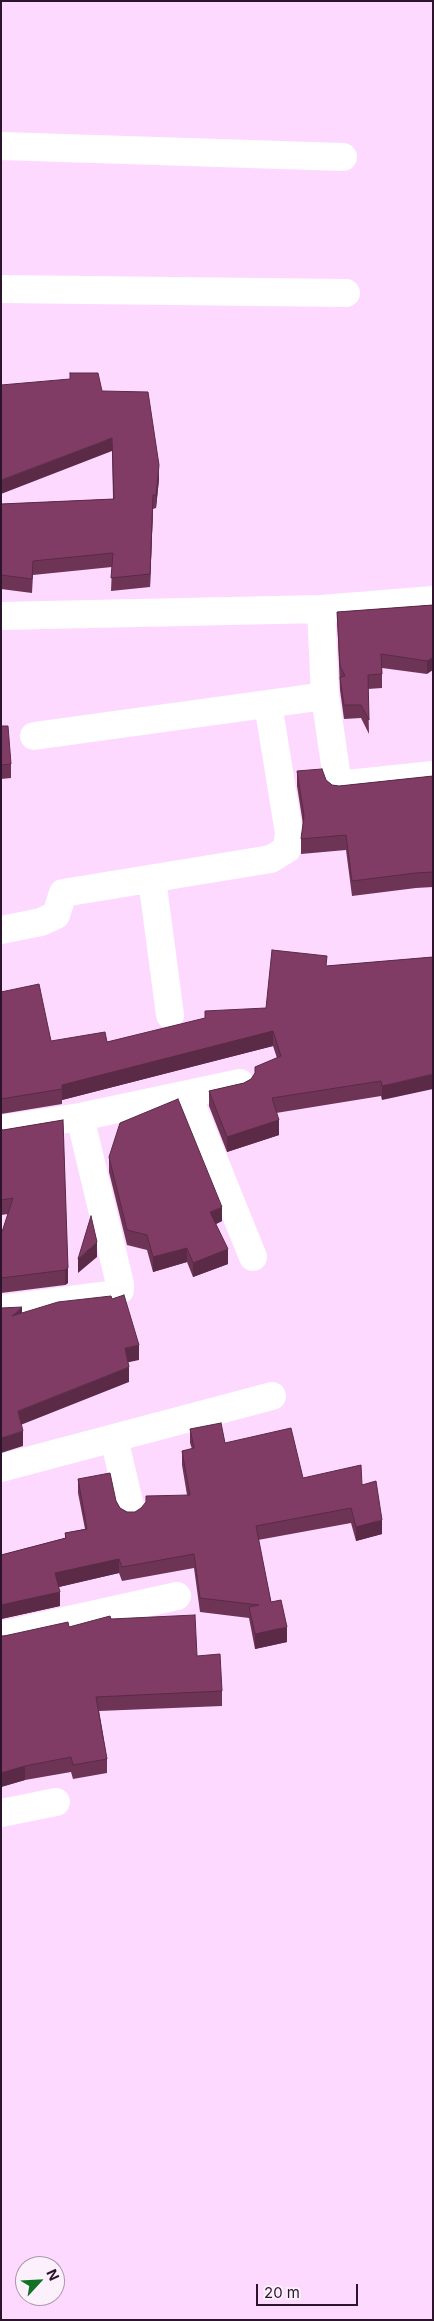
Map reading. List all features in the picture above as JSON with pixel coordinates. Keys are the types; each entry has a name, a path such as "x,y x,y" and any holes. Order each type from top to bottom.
{"street":[{"path":"1,146 343,157"},
{"path":"1,289 346,293"},
{"path":"1,616 321,609 433,600"},
{"path":"321,609 325,696 338,785 433,775"},
{"path":"34,736 325,696"},
{"path":"1,930 41,922 56,915 63,893 272,859 287,849 290,833 268,704"},
{"path":"152,879 170,1015"},
{"path":"1,1128 80,1117 188,1096 240,1083"},
{"path":"188,1096 253,1257"},
{"path":"1,1309 109,1295 120,1290 80,1117"},
{"path":"1,1468 272,1396"},
{"path":"114,1438 131,1511"},
{"path":"1,1635 177,1596"},
{"path":"1,1813 56,1802"}],"building":[{"path":"70,373 98,373 102,391 148,392 159,465 156,495 153,495 150,574 111,578 113,553 33,561 32,579 1,575 1,504 114,499 112,438 1,480 1,385 70,379"},
{"path":"433,605 433,657 427,661 381,654 382,674 368,675 369,720 361,705 344,705 340,677 345,676 340,666 337,612"},
{"path":"1,726 8,726 11,764 1,765"},
{"path":"322,769 326,780 332,785 339,786 433,776 433,872 352,881 346,835 301,839 304,816 297,771"},
{"path":"272,950 327,956 326,966 433,957 433,1074 382,1086 381,1081 272,1098 279,1120 227,1137 209,1091 244,1083 251,1079 255,1073 255,1067 281,1056 273,1031 62,1085 62,1089 1,1099 1,992 39,984 51,1041 105,1032 107,1042 205,1018 205,1011 266,1008"},
{"path":"178,1099 222,1207 210,1212 228,1249 193,1263 187,1248 153,1257 147,1235 127,1230 109,1157 120,1123"},
{"path":"63,1120 68,1268 65,1270 1,1278 1,1235 13,1198 1,1200 1,1129"},
{"path":"91,1216 97,1242 78,1259"},
{"path":"124,1295 139,1345 125,1348 129,1367 18,1411 23,1431 1,1438 1,1308 22,1307 12,1316 58,1302 111,1296 112,1299"},
{"path":"221,1423 225,1443 291,1428 303,1478 361,1465 362,1485 376,1481 382,1520 356,1527 351,1508 256,1526 271,1602 281,1600 287,1627 255,1634 249,1607 259,1605 200,1598 194,1554 122,1567 119,1559 55,1573 60,1592 1,1605 1,1555 66,1538 65,1533 87,1529 78,1479 110,1473 116,1501 120,1508 127,1512 135,1512 141,1508 146,1502 146,1496 190,1495 182,1451 194,1448 190,1429"},
{"path":"195,1615 197,1656 220,1654 222,1691 96,1697 107,1759 73,1765 71,1757 1,1773 1,1636 68,1622 69,1627 110,1616 111,1619"}]}
